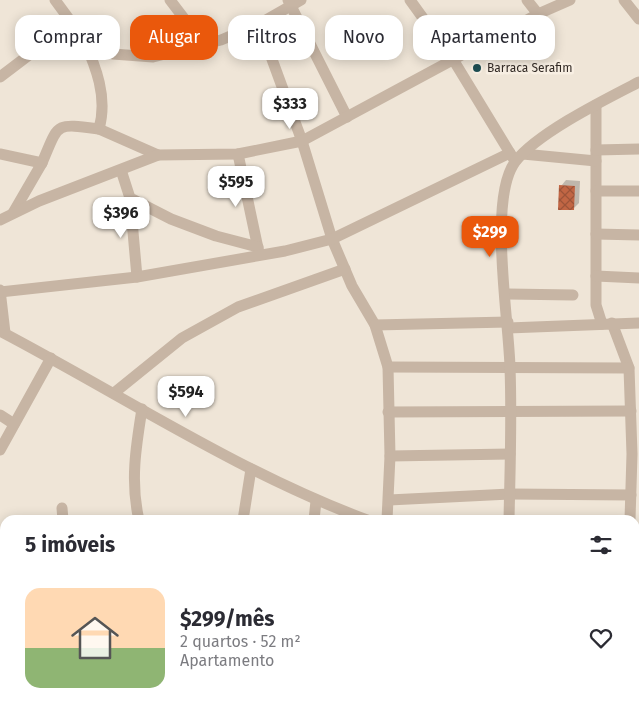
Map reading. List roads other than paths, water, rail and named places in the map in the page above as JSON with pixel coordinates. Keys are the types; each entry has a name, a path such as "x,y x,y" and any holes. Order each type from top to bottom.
{"street":[{"path":"55,0 65,15"},
{"path":"170,0 182,15"},
{"path":"410,0 454,61 516,156"},
{"path":"527,0 538,14"},
{"path":"0,220 39,200 158,155 238,154 302,142 538,14 570,0"},
{"path":"624,0 639,18"},
{"path":"273,15 294,2 347,117"},
{"path":"0,77 22,60"},
{"path":"92,60 100,81 103,115 99,129"},
{"path":"272,60 302,142 332,239 345,269 375,324 388,367 390,456 388,515"},
{"path":"354,515 316,501 250,469 2,332 0,291 138,277 259,251 332,239 516,156 596,105 639,82"},
{"path":"596,105 596,305 629,368 631,411 630,515"},
{"path":"13,213 42,163 58,127 69,125 99,129 158,155"},
{"path":"516,156 596,155 639,150"},
{"path":"0,154 42,163"},
{"path":"238,154 259,251"},
{"path":"509,515 510,368 501,216 507,177 516,156"},
{"path":"121,170 130,198 138,277"},
{"path":"596,191 639,191"},
{"path":"130,198 171,219 259,251"},
{"path":"596,234 639,235"},
{"path":"114,393 182,338 238,307 345,269"},
{"path":"596,276 639,278"},
{"path":"506,294 574,295"},
{"path":"375,324 508,325 639,323"},
{"path":"0,450 52,358"},
{"path":"388,367 629,368"},
{"path":"138,515 134,475 135,450 142,409"},
{"path":"388,412 631,411"},
{"path":"0,415 14,424"},
{"path":"390,456 510,454"},
{"path":"244,515 250,469"},
{"path":"389,500 510,494 631,495"},
{"path":"315,515 316,501"},
{"path":"62,508 63,515"}],"place":[{"name":"Barraca Serafim","path":"477,68"}]}
